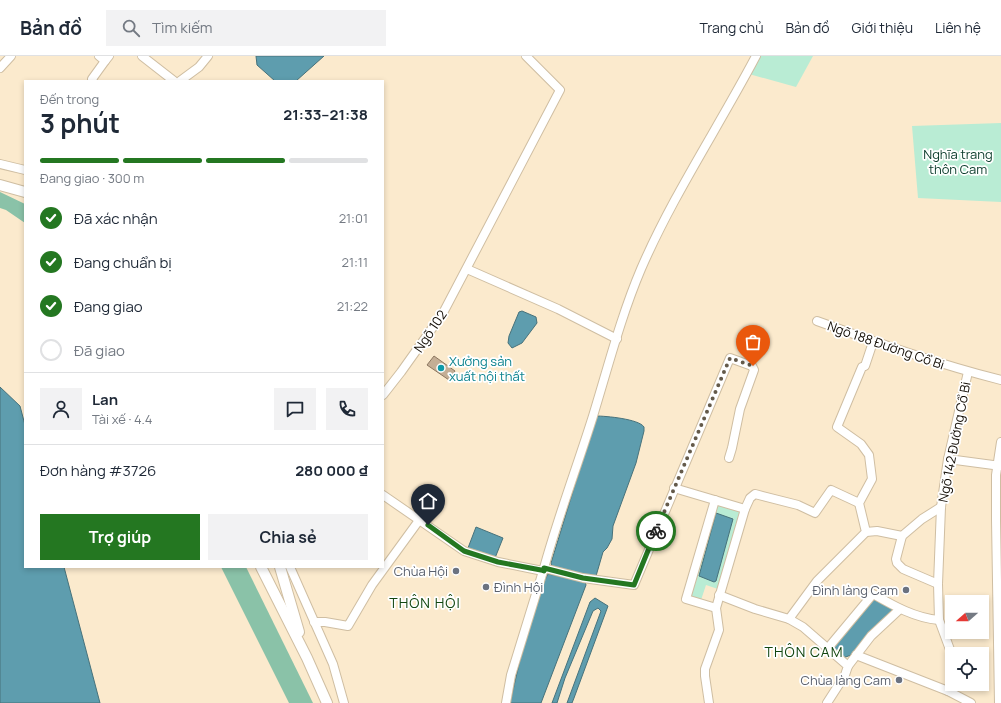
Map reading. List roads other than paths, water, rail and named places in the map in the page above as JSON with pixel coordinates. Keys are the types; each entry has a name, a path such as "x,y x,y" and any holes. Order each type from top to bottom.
{"main road":[{"path":"0,185 24,192"},
{"path":"261,568 327,703"},
{"path":"280,568 306,658"}],"street":[{"path":"0,68 11,56"},
{"path":"142,56 173,80"},
{"path":"181,80 199,67 208,56"},
{"name":"Ngõ 102","path":"384,394 436,323 469,266 470,259 560,90 526,56"},
{"path":"506,703 511,675 544,570 553,535 641,270 670,208 756,56"},
{"path":"92,80 105,58"},
{"path":"0,164 24,170"},
{"path":"469,266 617,339"},
{"name":"Ngõ 188 Đường Cổ Bi","path":"817,321 873,342 968,372 1001,380"},
{"path":"866,532 859,503 872,479 869,455 861,444 837,428 862,367 865,366 873,342"},
{"path":"384,496 420,519 464,551 498,562 583,578 634,585 730,358 753,366 754,370 740,409 729,458"},
{"name":"Ngõ 142 Đường Cổ Bi","path":"949,647 939,620 938,584 942,506 948,459 968,372"},
{"path":"999,703 999,577 996,520 1001,442"},
{"path":"948,459 999,466"},
{"path":"674,488 745,509"},
{"path":"709,703 705,669 720,630 716,608 745,509 750,498 755,494 798,505 815,513 831,490 859,503"},
{"path":"715,500 686,599 716,608"},
{"path":"938,584 903,569 897,563 896,559 902,536 922,519 942,506"},
{"path":"314,622 325,622 348,626 372,585 420,519"},
{"path":"789,619 817,581 866,532 877,531 902,536"},
{"path":"290,568 333,664 344,703"},
{"path":"828,648 873,594 900,609 922,617 939,620"},
{"path":"719,596 789,619 804,627 848,666"},
{"path":"827,703 856,655 871,636 900,609"},
{"path":"856,655 945,690"},
{"path":"948,691 971,703"}],"water":[{"path":"256,56 324,56 297,80 274,80 257,65"},
{"path":"522,311 536,317 537,323 522,343 512,348 508,343 509,336 519,312"},
{"path":"0,387 20,406 24,421 24,568 64,568 100,703 0,703"},
{"path":"596,416 622,418 636,422 644,427 644,431 636,463 613,526 612,539 603,552 596,576 589,576 552,566 551,563"},
{"path":"716,513 733,519 716,581 714,582 699,576"},
{"path":"476,527 503,538 495,558 468,548"},
{"path":"548,574 585,581 586,585 541,703 510,703 520,660 540,589"},
{"path":"595,598 608,606 572,703 567,703 601,611 598,608 593,611 565,678 557,703 552,703 590,602"},
{"path":"876,598 892,610 867,635 851,655 843,658 834,649 834,647 871,601"}],"place":[{"name":"Xưởng sản xuất nội thất","path":"441,368"},
{"name":"Chùa Hội","path":"456,571"},
{"name":"Đình Hội","path":"486,587"},
{"name":"Đình làng Cam","path":"906,590"},
{"name":"Chùa làng Cam","path":"899,680"}],"district":[{"name":"THÔN HỘI","path":"425,603"},
{"name":"THÔN CAM","path":"804,652"}],"park label":[{"name":"Nghĩa trang thôn Cam","path":"958,162"}]}
